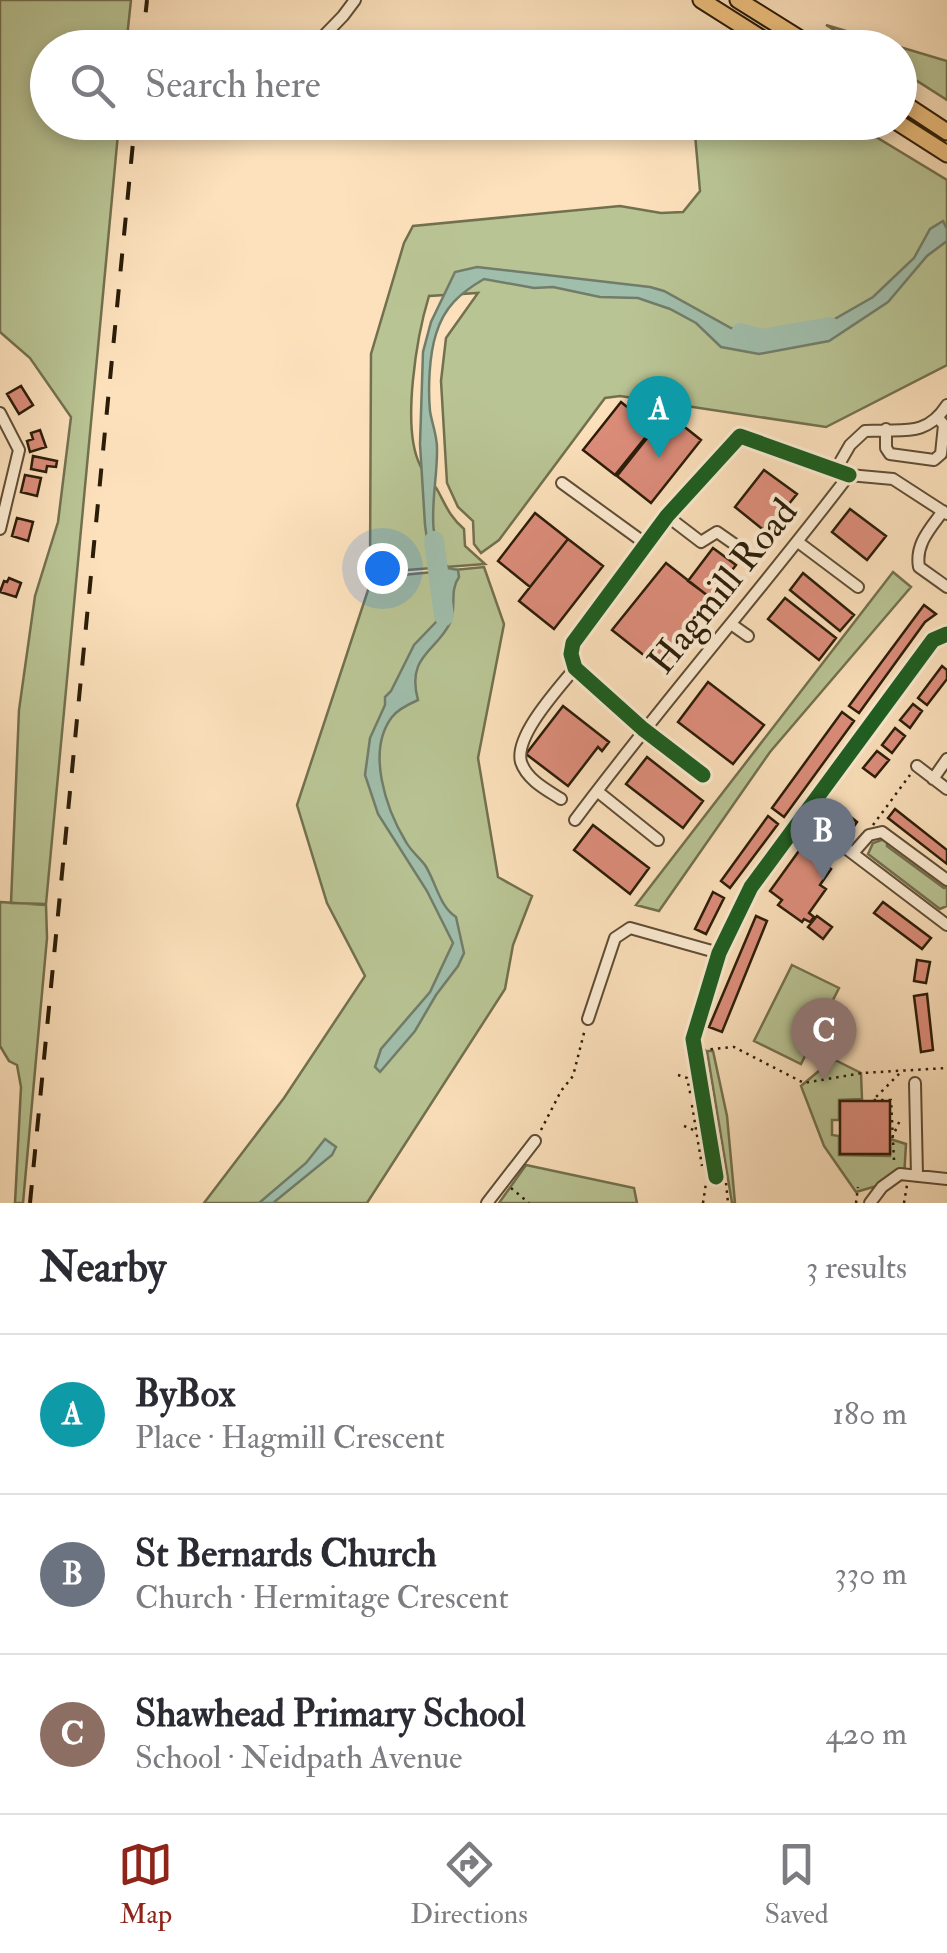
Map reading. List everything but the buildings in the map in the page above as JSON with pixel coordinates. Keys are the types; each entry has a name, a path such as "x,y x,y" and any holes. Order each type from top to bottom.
{"highway":[{"path":"701,0 748,30"},
{"path":"738,0 786,30"},
{"path":"917,112 947,132"},
{"path":"917,135 947,154"}],"street":[{"path":"330,30 354,0"},
{"path":"834,471 850,445 865,431 926,428 947,405"},
{"path":"0,413 18,450 0,529"},
{"path":"886,429 886,448 890,454 934,460 942,454 944,425 938,418"},
{"path":"703,775 643,729 575,668 571,654 573,643 667,516 740,436 834,471 893,480 945,513 922,540 918,556 919,567 947,587"},
{"name":"Hagmill Road","path":"575,820 643,729 849,475"},
{"path":"562,483 646,544"},
{"path":"667,516 701,542 717,532 737,546"},
{"path":"798,542 858,587"},
{"path":"731,624 748,636"},
{"path":"716,1177 693,1039 720,953 751,887 802,815 933,640 947,634"},
{"path":"561,799 532,780 521,752 524,736 575,668"},
{"path":"933,779 947,759"},
{"path":"917,766 947,789"},
{"path":"597,792 658,840"},
{"path":"802,815 944,918"},
{"path":"853,853 869,834 886,834 947,880"},
{"path":"878,890 887,879"},
{"path":"588,1019 616,938 630,928 720,953"},
{"path":"912,1175 915,1083"},
{"path":"902,1118 915,1119"},
{"path":"487,1203 535,1141"},
{"path":"870,1203 894,1177 947,1179"},
{"path":"882,1187 882,1203"}],"path":[{"path":"876,832 873,824 917,766"},
{"path":"535,1141 561,1090 573,1076 588,1019"},
{"path":"714,1049 734,1047 804,1083 947,1068"},
{"path":"894,1160 891,1100 873,1100 902,1071"},
{"path":"678,1075 687,1078 706,1190 703,1203"},
{"path":"892,1138 902,1118"},
{"path":"684,1126 696,1131"},
{"path":"904,1203 912,1175"},
{"path":"500,1186 510,1187 528,1203"},
{"path":"856,1203 858,1188"}],"green space":[{"path":"0,0 131,0 128,30 30,30 30,140 117,140 46,904 11,903 19,710 35,596 58,522 71,417 30,358 0,332"},
{"path":"917,52 947,61 947,100 917,81"},
{"path":"696,140 881,140 947,180 947,365 826,427 620,396 605,398 499,540 481,553 474,544 473,521 458,507 447,483 441,381 446,338 478,293 429,296 413,381 414,448 424,472 464,529 465,546 485,564 407,570 378,563 370,569 371,354 404,243 413,226 620,206 661,213 683,212 700,191"},
{"path":"484,567 504,624 478,758 498,877 532,896 513,945 505,989 367,1203 204,1203 284,1098 365,976 327,903 297,805 372,578"},
{"path":"893,572 911,587 770,752 659,911 636,905"},
{"path":"887,838 887,846 947,887 947,906 940,909 868,854 873,843"},
{"path":"0,902 46,905 47,938 23,1203 15,1203 21,1087 17,1065 9,1061 0,1046"},
{"path":"792,965 839,988 801,1064 754,1041"},
{"path":"707,1051 713,1051 727,1116 735,1203 732,1203"},
{"path":"833,1059 861,1073 862,1099 839,1100 839,1120 832,1120 832,1135 839,1136 839,1155 890,1156 890,1139 906,1144 904,1178 856,1192 824,1146 801,1086"},
{"path":"526,1165 634,1188 637,1203 499,1203"}],"shaded area":[{"path":"943,221 947,241 927,256 888,302 829,341 759,354 721,347 696,323 638,298 600,297 484,279 448,308 436,334 430,372 430,411 437,448 433,526 440,555 448,568 458,570 459,577 450,623 416,673 418,700 392,717 380,746 380,763 386,797 399,829 456,917 464,953 415,1031 380,1072 375,1067 381,1049 430,992 453,943 427,891 378,814 365,775 370,738 385,697 414,645 436,622 444,583 444,576 429,554 425,525 420,444 423,352 431,322 455,272 477,267 650,287 731,328 778,342 824,325 873,297 914,258 930,229"},
{"path":"325,1139 336,1147 332,1155 273,1203 259,1203 306,1163"}],"waterway":[{"path":"741,333 762,339 830,327"},
{"path":"434,541 444,616"}],"railway":[{"path":"144,30 147,0"},
{"path":"30,1203 133,140"}],"cycle path":[{"path":"703,775 643,729 575,668 573,643 667,516 740,436 849,475"},
{"path":"716,1177 693,1039 719,953 751,887 933,640 947,634"}],"place":[{"name":"ByBox","path":"659,458"},
{"name":"St Bernards Church","path":"823,880"},
{"name":"Shawhead Primary School","path":"824,1080"}]}
